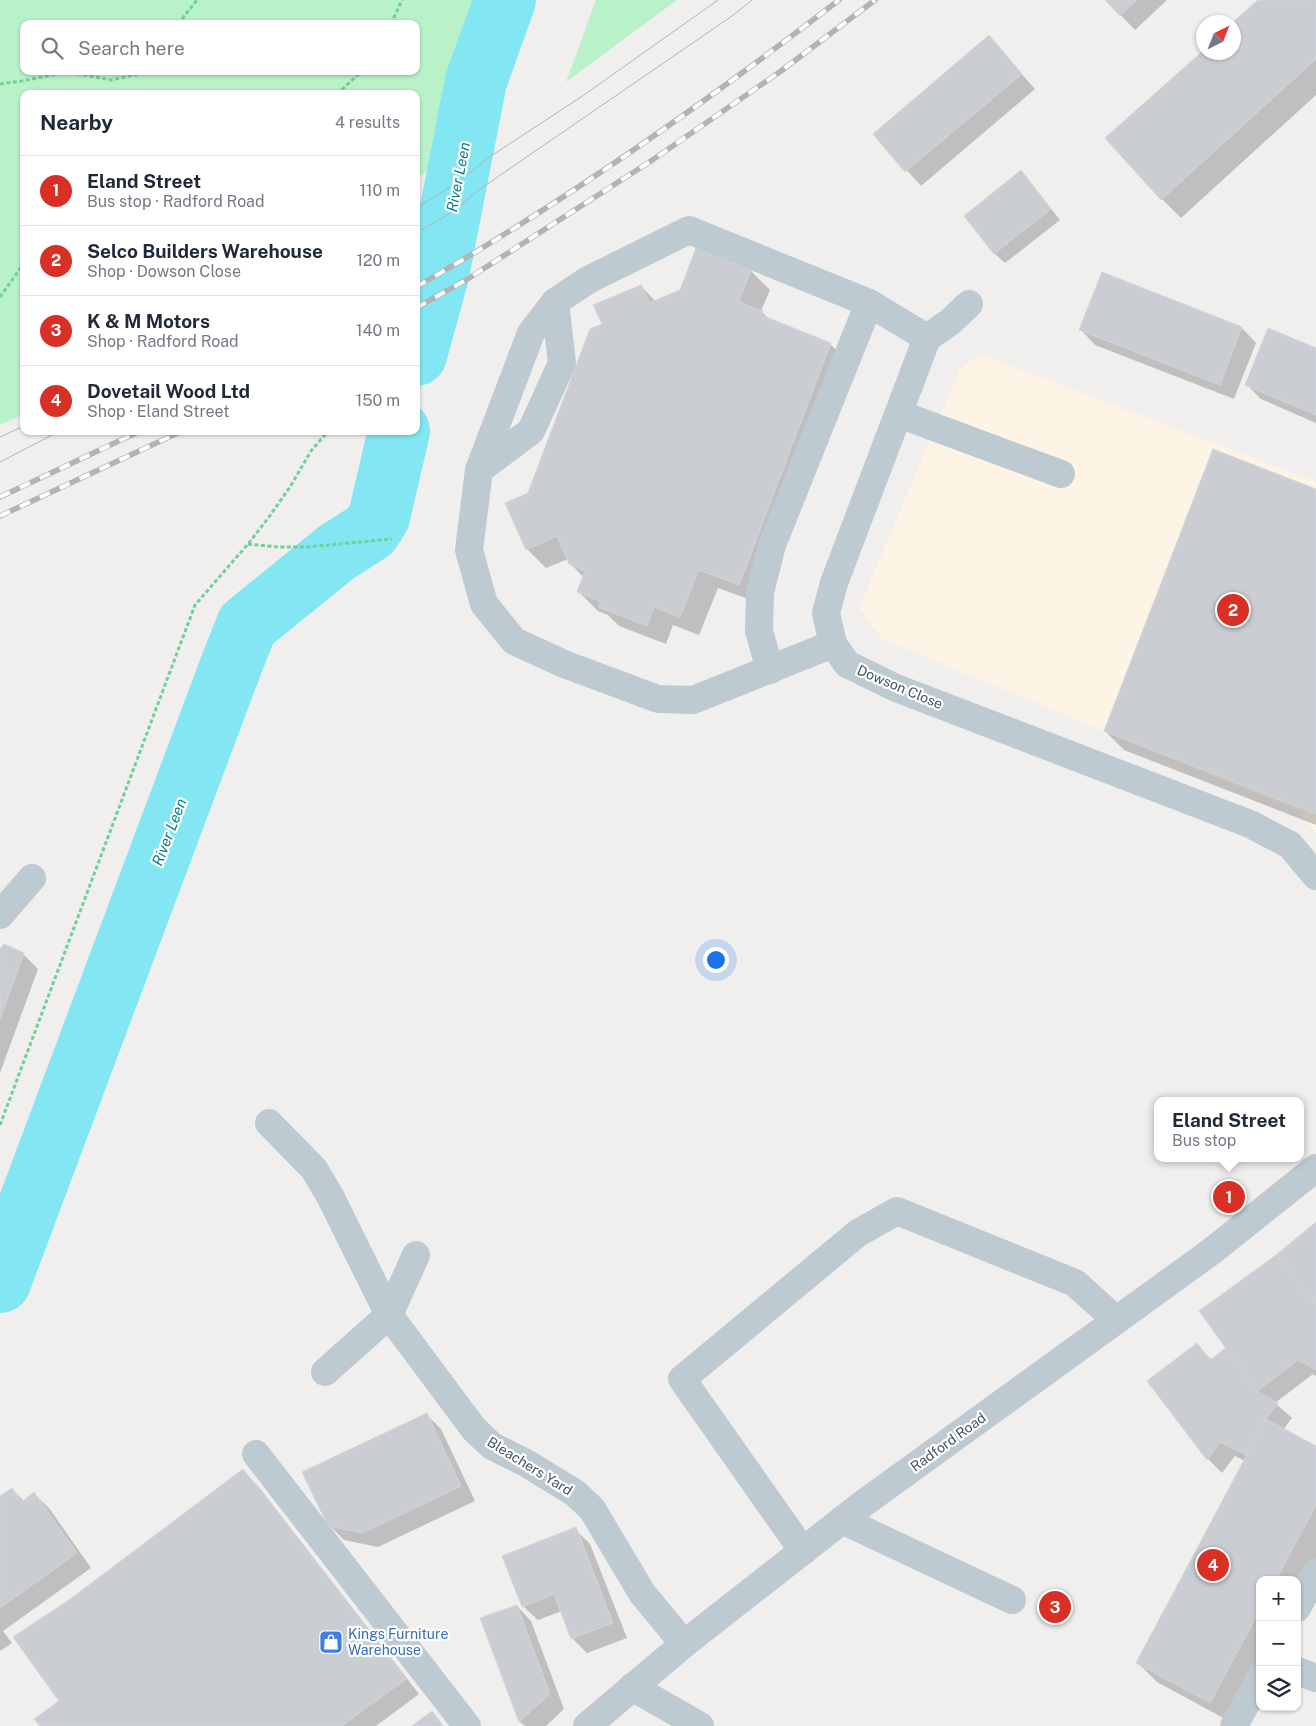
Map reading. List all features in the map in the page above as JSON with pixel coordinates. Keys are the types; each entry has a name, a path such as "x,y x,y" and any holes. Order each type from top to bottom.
{"street":[{"path":"834,644 694,700 658,699 564,664 514,641 484,604 469,550 479,470 531,333 555,302 588,280 690,230 869,303 927,338 950,322 969,304"},
{"path":"479,470 531,431 535,423 562,363 555,302"},
{"path":"770,670 759,632 760,592 772,545 869,303"},
{"name":"Dowson Close","path":"927,338 834,583 826,613 834,644 847,664 896,688 1250,824 1290,845 1316,876"},
{"path":"898,414 1061,474"},
{"path":"0,915 32,878"},
{"name":"Bleachers Yard","path":"269,1123 314,1169 330,1196 389,1315 474,1429 492,1446 526,1463 575,1493 592,1509 642,1593 684,1644"},
{"name":"Radford Road","path":"587,1726 684,1644 842,1520 1212,1251 1316,1168"},
{"path":"803,1551 682,1379 858,1233 898,1211 1075,1282 1116,1320"},
{"path":"325,1372 389,1315 416,1255"},
{"path":"256,1454 467,1726"},
{"path":"842,1520 1012,1600"},
{"path":"1301,1601 1316,1574"},
{"path":"1301,1672 1316,1678"},
{"path":"1234,1726 1256,1685"},
{"path":"632,1687 700,1726"}],"path":[{"path":"181,20 196,0"},
{"path":"393,20 402,0"},
{"path":"0,84 53,75"},
{"path":"84,75 112,80 134,75"},
{"path":"341,90 358,75"},
{"path":"0,297 20,269"},
{"path":"0,1125 195,605 248,544 290,487 311,451 325,435"},
{"path":"248,544 278,547 392,540"}],"shaded area":[{"path":"980,354 1316,482 1316,833 1298,811 882,639 859,608 960,369"}],"green space":[{"path":"0,0 482,0 451,145 442,162 420,176 420,90 20,90 20,416 0,425"},
{"path":"596,0 677,0 566,82"}],"building":[{"path":"1105,0 1137,0 1120,16"},
{"path":"1258,0 1316,0 1316,59 1161,200 1105,138 1196,57 1196,60 1241,60 1241,15"},
{"path":"989,35 1022,74 905,172 873,134"},
{"path":"1021,170 1051,209 994,254 964,216"},
{"path":"696,248 751,270 739,302 763,311 761,315 831,343 739,585 699,570 680,617 654,607 647,626 598,607 601,602 577,592 585,571 569,564 557,536 526,550 505,503 528,493 590,329 602,324 593,305 641,285 649,303 680,290"},
{"path":"1102,272 1242,327 1220,385 1079,330"},
{"path":"1268,328 1316,348 1316,415 1245,385"},
{"path":"1213,449 1316,489 1316,814 1104,731"},
{"path":"4,944 24,953 0,1019 0,949"},
{"path":"1316,1222 1316,1305 1276,1255"},
{"path":"1276,1255 1316,1305 1316,1370 1298,1360 1257,1391 1199,1311"},
{"path":"1197,1343 1210,1360 1226,1348 1257,1391 1278,1403 1266,1419 1247,1455 1220,1442 1207,1460 1147,1381"},
{"path":"427,1413 461,1486 363,1533 328,1526 302,1472"},
{"path":"1266,1419 1316,1446 1316,1505 1278,1576 1256,1576 1256,1617 1210,1703 1136,1663"},
{"path":"243,1469 406,1679 342,1726 40,1726 34,1719 59,1701 13,1637 69,1600"},
{"path":"12,1488 22,1502 34,1492 77,1553 0,1608 0,1496"},
{"path":"576,1527 613,1623 571,1639 554,1594 522,1607 502,1556"},
{"path":"517,1605 550,1694 519,1722 480,1618"},
{"path":"432,1711 443,1726 412,1726"}],"waterway":[{"name":"River Leen","path":"420,340 438,275 476,81 505,0"},
{"name":"River Leen","path":"0,1282 247,625 337,552 370,531 379,517 398,435"}],"tram line":[{"path":"420,206 460,181 485,160 584,95 718,0"},
{"path":"420,231 454,211 480,189 732,16 752,0"},
{"path":"0,437 20,428"},
{"path":"0,462 52,435"}],"railway":[{"path":"420,285 526,221 633,151 737,77 839,0"},
{"path":"420,306 466,280 651,161 781,71 875,0"},
{"path":"0,497 132,435"},
{"path":"0,516 173,435"}],"place":[{"name":"Selco Builders Warehouse","path":"1233,610"},
{"name":"Eland Street","path":"1229,1197"},
{"name":"Dovetail Wood Ltd","path":"1213,1565"},
{"name":"K & M Motors","path":"1055,1607"},
{"name":"Kings Furniture Warehouse","path":"331,1642"}]}
